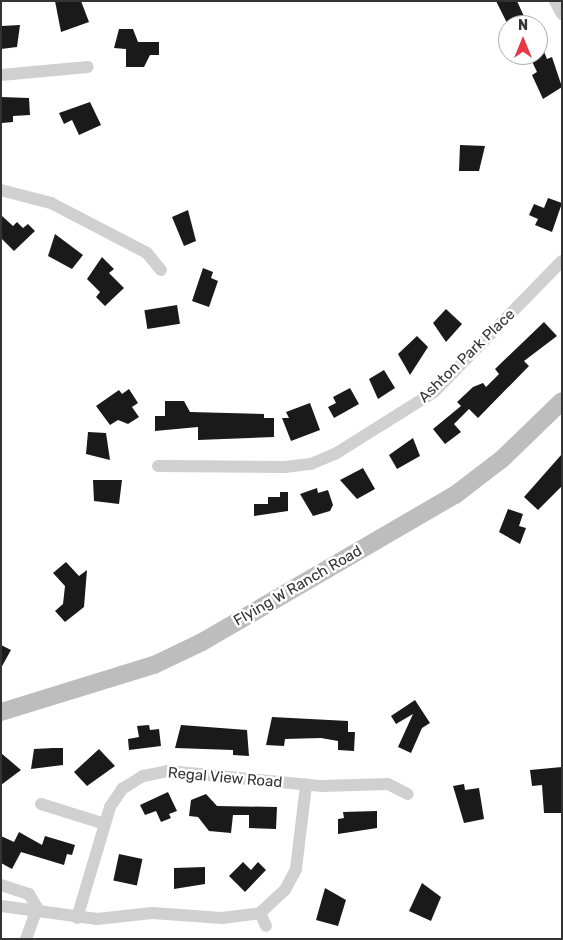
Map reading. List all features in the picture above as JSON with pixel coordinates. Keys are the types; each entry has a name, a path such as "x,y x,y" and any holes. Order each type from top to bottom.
{"street":[{"path":"555,1 562,14"},
{"path":"1,75 88,67"},
{"path":"1,190 51,203 147,253 161,270"},
{"name":"Ashton Park Place","path":"158,466 285,467 311,464 335,454 434,392 562,261"},
{"name":"Flying W Ranch Road","path":"1,712 154,665 202,642 462,491 562,401"},
{"name":"Regal View Road","path":"77,918 105,824 122,789 154,772 306,785 388,784 408,794"},
{"path":"1,906 21,912 37,908 77,918 166,913 222,918 260,912 285,890 296,869 306,785"},
{"path":"41,804 105,824"},
{"path":"1,885 29,894 37,908 26,939"},
{"path":"260,912 266,926"}],"building":[{"path":"55,1 81,1 89,22 61,32"},
{"path":"496,1 517,1 523,15 503,15"},
{"path":"20,25 17,47 1,49 1,26"},
{"path":"119,29 133,29 138,42 159,42 159,55 150,55 144,67 126,67 126,49 114,48"},
{"path":"552,57 562,87 543,99 532,75 537,72 534,65 548,65 548,59"},
{"path":"1,97 29,98 30,115 13,116 13,122 2,123"},
{"path":"90,102 101,125 79,135 72,120 64,124 59,113"},
{"path":"460,145 485,146 479,171 459,171"},
{"path":"548,198 562,203 552,232 535,225 538,219 529,215 534,204 544,208"},
{"path":"188,210 196,241 184,246 172,217"},
{"path":"1,215 13,226 17,222 23,228 28,224 35,231 14,251 1,238"},
{"path":"55,234 83,255 72,269 48,256"},
{"path":"102,257 114,269 109,273 124,288 105,306 96,297 100,292 87,279"},
{"path":"203,268 213,272 211,278 218,281 209,307 192,301"},
{"path":"177,305 180,324 147,329 144,310"},
{"path":"446,309 462,324 446,342 433,323"},
{"path":"544,322 557,336 524,361 529,366 478,418 469,409 454,424 461,432 445,444 433,429 461,406 457,402 473,387 483,383 486,387 499,374 495,369"},
{"path":"417,336 428,347 410,375 398,354"},
{"path":"384,370 395,388 378,399 369,379"},
{"path":"350,388 359,404 334,418 328,407 336,403 333,397"},
{"path":"129,389 138,403 132,407 139,417 128,424 118,420 110,425 96,406 119,390 122,394"},
{"path":"165,401 184,401 190,412 264,414 264,418 274,418 274,437 198,440 198,427 155,431 155,416 165,416"},
{"path":"310,403 320,430 291,441 282,418 289,418 286,412"},
{"path":"88,432 106,433 110,460 86,454"},
{"path":"413,438 420,456 397,469 389,455"},
{"path":"562,454 562,486 538,510 524,497"},
{"path":"363,468 375,489 357,499 340,480"},
{"path":"93,480 122,480 119,504 94,501"},
{"path":"317,488 318,493 328,490 333,505 330,511 313,516 300,494"},
{"path":"280,492 288,492 288,511 254,516 254,504 268,504 268,497 280,497"},
{"path":"508,509 523,514 519,526 526,528 520,544 499,532"},
{"path":"66,562 79,576 87,570 84,607 65,622 55,611 63,604 65,586 53,573"},
{"path":"1,645 11,650 1,668"},
{"path":"415,700 430,723 422,728 411,753 398,747 413,714 396,724 391,716"},
{"path":"272,717 348,721 348,732 355,732 354,751 338,750 338,741 321,738 285,739 284,746 266,745"},
{"path":"149,725 150,730 159,729 161,746 129,750 128,739 139,737 137,726"},
{"path":"181,725 247,730 249,756 233,755 233,750 175,748"},
{"path":"63,748 63,765 31,769 34,749"},
{"path":"99,749 115,766 87,786 74,772"},
{"path":"1,753 21,770 1,785"},
{"path":"562,767 562,813 544,813 542,785 532,786 530,770"},
{"path":"464,784 465,790 479,788 484,819 464,823 453,786"},
{"path":"168,792 177,811 169,814 171,818 161,822 156,811 145,815 140,805"},
{"path":"206,794 217,806 277,807 276,829 249,828 249,815 233,815 231,833 209,831 198,817 189,816 191,800"},
{"path":"377,811 377,828 338,834 338,819 344,818 343,812"},
{"path":"19,832 42,845 45,836 75,845 72,855 67,854 64,865 21,852 12,869 1,863 1,836 14,842"},
{"path":"119,854 142,859 137,885 113,880"},
{"path":"243,862 251,870 258,862 266,870 245,892 229,876"},
{"path":"205,867 205,884 174,889 174,868"},
{"path":"422,883 441,897 431,921 409,911"},
{"path":"325,888 346,900 338,926 316,920"}]}
